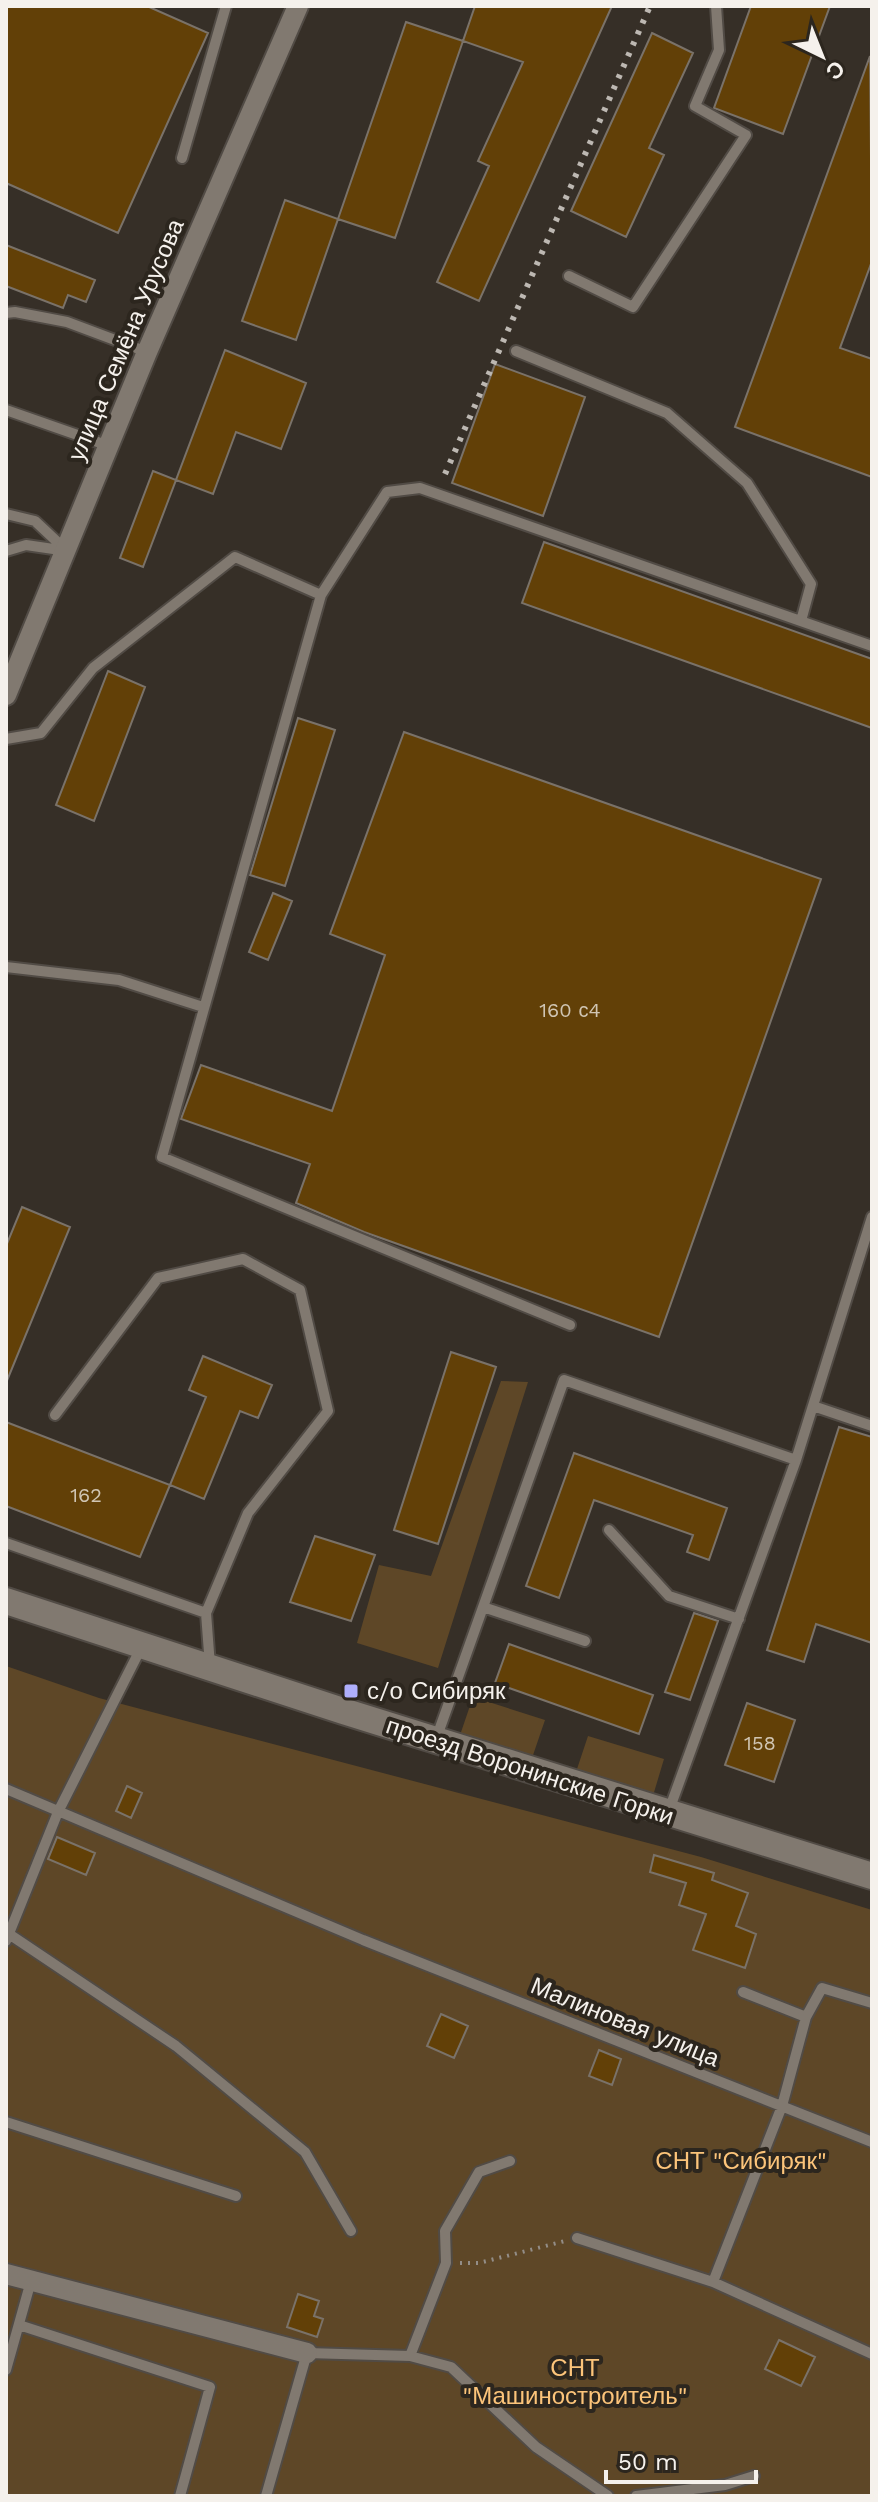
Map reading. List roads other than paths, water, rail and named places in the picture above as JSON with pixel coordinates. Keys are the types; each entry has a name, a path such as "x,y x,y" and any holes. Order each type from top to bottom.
{"street":[{"name":"улица Семёна Урусова","path":"6,695 147,352 298,6"},
{"name":"проезд Воронинские Горки","path":"6,1601 436,1741 872,1876"},
{"path":"6,2274 307,2353"}],"lane":[{"path":"182,158 226,6"},
{"path":"569,276 633,307 746,135 695,106 719,50 716,6"},
{"path":"6,313 67,322 147,352"},
{"path":"516,351 667,413 747,483 811,584 801,621"},
{"path":"6,410 109,446"},
{"path":"570,1325 162,1157 321,595 387,492 420,488 872,646"},
{"path":"6,514 35,521 67,551"},
{"path":"6,551 26,545 67,551"},
{"path":"6,739 41,733 93,668 235,557 321,595"},
{"path":"6,967 119,980 203,1007"},
{"path":"667,1814 796,1460 872,1217"},
{"path":"55,1415 158,1278 243,1259 300,1290 328,1411 248,1513 206,1613 210,1668"},
{"path":"436,1741 564,1380 796,1460"},
{"path":"813,1406 872,1426"},
{"path":"609,1530 669,1596 739,1619"},
{"path":"6,1543 206,1613"},
{"path":"483,1607 585,1641"},
{"path":"142,1646 58,1812 7,1935 176,2046 305,2152 351,2231"},
{"name":"Малиновая улица","path":"6,1789 363,1940 872,2142"},
{"path":"713,2282 782,2106 806,2017 822,1988 872,2003"},
{"path":"743,1992 806,2017"},
{"path":"6,2122 236,2196"},
{"path":"410,2356 446,2263 445,2231 479,2172 510,2161"},
{"path":"577,2238 713,2282 872,2354"},
{"path":"6,2370 31,2281"},
{"path":"19,2325 210,2387 180,2496"},
{"path":"266,2496 307,2353 410,2356 451,2367 536,2447 608,2496"},
{"path":"636,2496 725,2485 754,2476"}],"railway":[{"path":"445,474 650,6"}],"place":[{"name":"с/о Сибиряк","path":"351,1691"}],"park label":[{"name":"СНТ \"Сибиряк\"","path":"741,2161"},
{"name":"СНТ \"Машиностроитель\"","path":"575,2382"}]}
